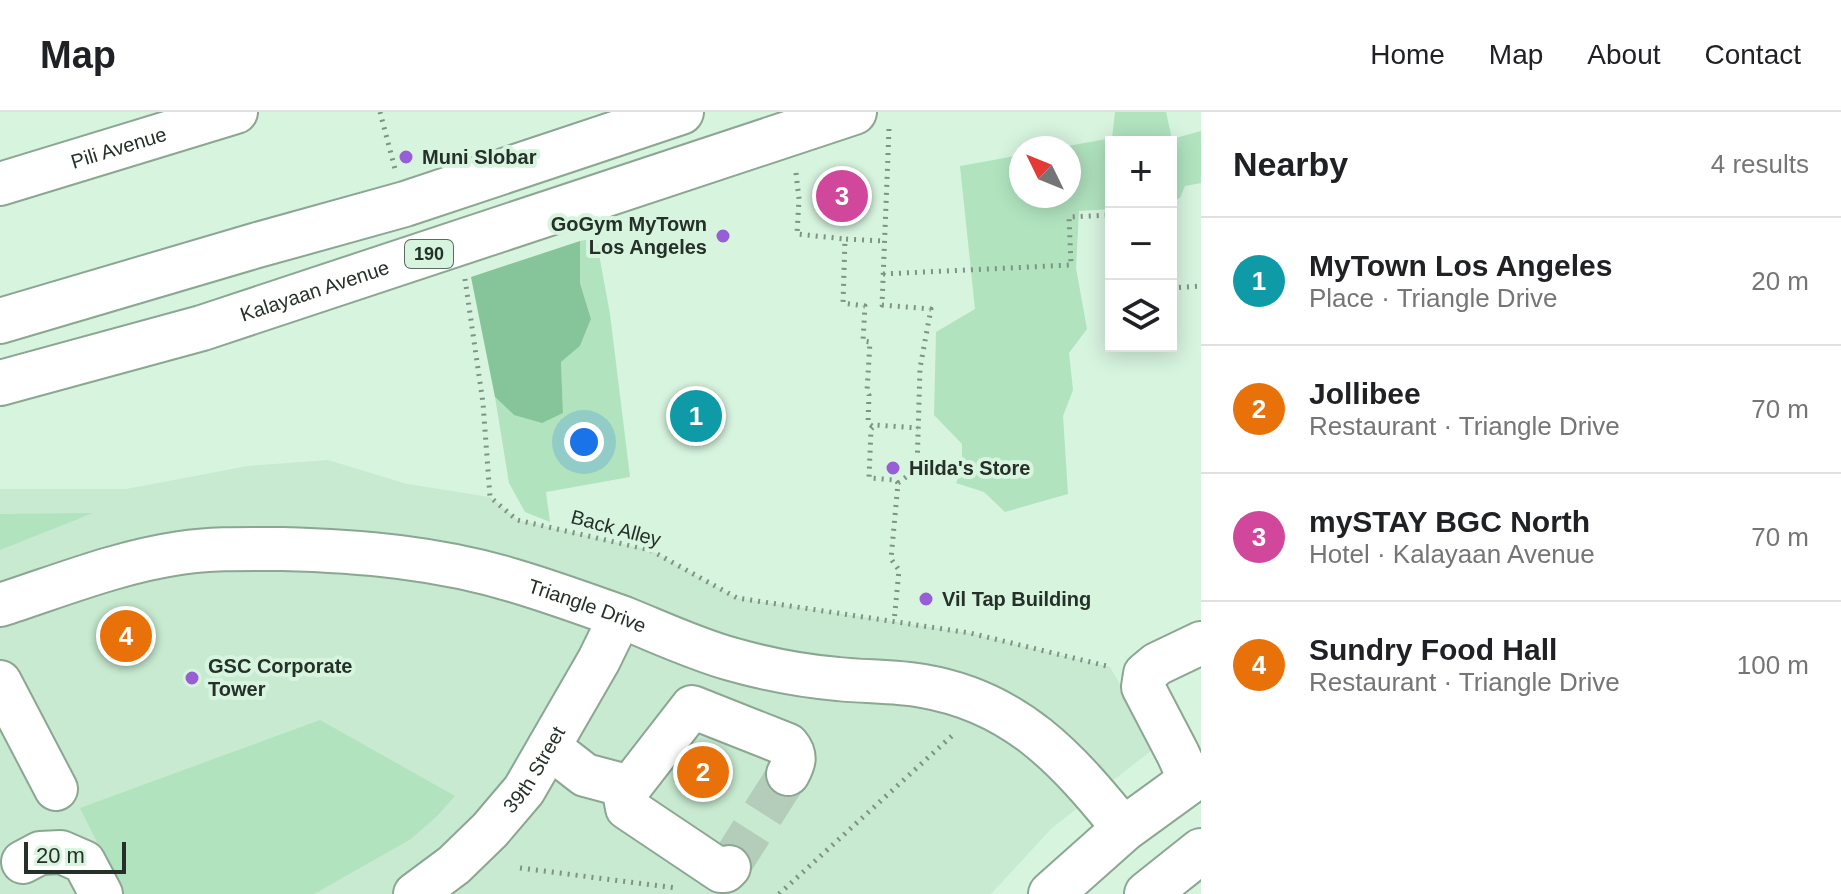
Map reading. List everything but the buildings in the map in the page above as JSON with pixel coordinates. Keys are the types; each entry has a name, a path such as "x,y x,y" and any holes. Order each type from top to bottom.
{"main road":[{"path":"0,321 405,204 681,112"},
{"name":"Kalayaan Avenue","path":"0,383 202,328 871,120"},
{"path":"1051,894 1124,829 1195,778"},
{"path":"1153,888 1201,851"}],"street":[{"name":"Pili Avenue","path":"0,184 236,112"},
{"name":"Triangle Drive","path":"0,605 103,571 179,553 239,548 367,553 464,568 511,580 742,662 798,675 921,685 987,705 1018,723 1058,753 1124,829"},
{"name":"39th Street","path":"424,892 490,830 524,790 599,660 620,617"},
{"path":"1195,778 1143,687 1145,674 1157,664 1201,643"},
{"path":"0,682 56,789"},
{"path":"729,867 721,871 627,808 625,797 630,787 692,707 788,745 795,758 788,774"},
{"path":"549,747 585,775 630,787"},
{"path":"23,862 40,853 61,852 84,862 101,894"}],"path":[{"path":"380,112 397,178"},
{"path":"871,120 884,241 882,305 931,309 920,368 917,469 898,483 891,559 899,570 894,622"},
{"path":"795,162 799,199 797,234 884,241"},
{"path":"883,274 1071,265 1069,217 1105,215"},
{"path":"845,239 843,303 865,306 863,341 870,342 868,423 872,426 918,428"},
{"name":"Back Alley","path":"464,271 483,403 490,497 517,520 650,550 737,598 970,633 1145,674"},
{"path":"1177,290 1201,286"},
{"path":"872,426 869,478 896,480 898,483"},
{"path":"779,894 961,727"},
{"path":"520,868 685,889"}],"shaded area":[{"path":"1115,112 1166,112 1171,136 1112,136"},
{"path":"1201,131 1201,183 1185,186 1177,199 1177,138"},
{"path":"1105,139 1105,209 1079,211 1076,268 1087,329 1069,353 1073,390 1063,416 1068,494 1005,512 984,492 956,483 962,468 962,444 934,415 936,332 975,309 960,166 1009,157 1009,208 1081,208 1081,144"},
{"path":"596,238 610,314 630,477 546,492 550,522 525,512 509,483 495,397 514,415 563,413 561,362 580,346 591,319 580,283 580,241"},
{"path":"328,460 407,484 490,497 518,520 650,550 737,598 970,633 1110,667 1156,747 1052,828 991,894 0,894 0,489 126,489 248,466"},
{"path":"93,513 0,550 0,514"},
{"path":"320,720 455,796 411,839 314,894 123,894 80,808"}],"green space":[{"path":"580,241 580,283 591,319 580,346 561,362 563,413 542,423 514,415 495,397 471,277"}],"tunnel":[{"path":"729,867 788,774"}],"place":[{"name":"Muni Slobar","path":"406,157"},
{"name":"mySTAY BGC North","path":"842,196"},
{"name":"GoGym MyTown Los Angeles","path":"723,236"},
{"name":"MyTown Los Angeles","path":"696,416"},
{"name":"Hilda's Store","path":"893,468"},
{"name":"Vil Tap Building","path":"926,599"},
{"name":"Sundry Food Hall","path":"126,636"},
{"name":"GSC Corporate Tower","path":"192,678"},
{"name":"Jollibee","path":"703,772"}]}
